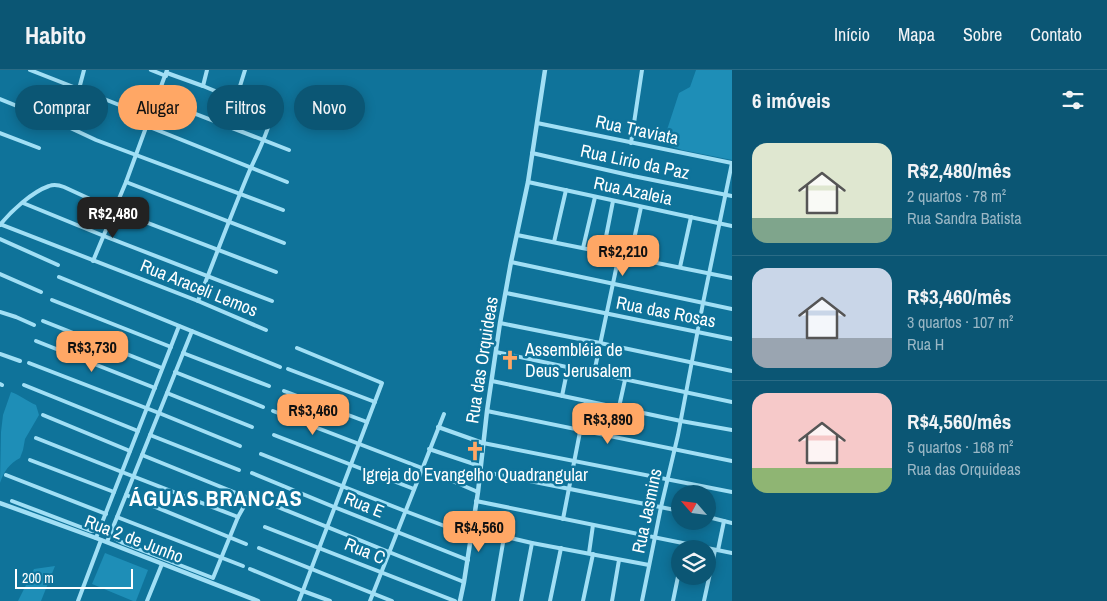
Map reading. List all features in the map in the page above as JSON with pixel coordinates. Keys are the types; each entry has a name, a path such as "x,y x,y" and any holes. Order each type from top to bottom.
{"street":[{"path":"30,70 43,72 71,85"},
{"path":"80,85 84,70"},
{"path":"151,70 167,73 207,88"},
{"path":"203,86 207,70"},
{"path":"240,85 245,70"},
{"name":"Rua das Orquideas","path":"460,601 478,492 487,411 500,324 528,182 545,70"},
{"path":"631,143 642,70"},
{"path":"162,85 167,73"},
{"path":"0,99 96,140 283,210"},
{"path":"197,114 289,150"},
{"name":"Rua Traviata","path":"537,123 732,163"},
{"path":"93,261 145,130"},
{"path":"157,130 288,182"},
{"path":"198,301 267,130"},
{"path":"0,133 38,148"},
{"name":"Rua Lirio da Paz","path":"532,153 732,196"},
{"name":"Rua Jasmins","path":"642,601 687,392 732,163"},
{"path":"126,182 284,243"},
{"name":"Rua Azaleia","path":"528,182 732,226"},
{"path":"0,225 13,210 49,186 57,185 114,210 276,272"},
{"path":"554,242 566,190"},
{"path":"583,248 595,197"},
{"path":"603,252 613,201"},
{"path":"23,203 272,301"},
{"path":"630,258 641,207"},
{"path":"680,267 691,217"},
{"name":"Rua Araceli Lemos","path":"0,225 198,301 266,330"},
{"path":"517,235 732,278"},
{"path":"0,239 58,265"},
{"path":"594,373 618,255"},
{"path":"511,262 732,309"},
{"path":"0,274 42,292"},
{"path":"59,278 280,367"},
{"name":"Rua das Rosas","path":"506,293 732,339"},
{"path":"52,300 170,347"},
{"path":"0,312 34,325"},
{"path":"43,321 162,368"},
{"path":"500,324 600,343 732,372"},
{"path":"78,601 101,540 100,528 179,326"},
{"path":"101,540 111,532 192,331"},
{"path":"36,341 155,388"},
{"path":"297,348 382,382 299,601"},
{"path":"183,352 269,386"},
{"path":"496,352 732,402"},
{"path":"0,354 20,362"},
{"path":"29,363 240,446"},
{"path":"562,396 568,367"},
{"path":"288,369 375,402"},
{"path":"175,372 263,407"},
{"path":"619,407 624,380"},
{"path":"492,381 732,430"},
{"path":"24,385 138,431"},
{"path":"284,391 367,422"},
{"path":"167,393 252,427"},
{"path":"563,519 586,401"},
{"path":"273,411 422,468 478,492"},
{"path":"487,411 732,461"},
{"path":"370,601 444,414"},
{"path":"43,415 130,451"},
{"path":"438,427 484,443 732,492"},
{"path":"150,435 239,470"},
{"path":"274,435 414,489"},
{"path":"36,438 238,517"},
{"path":"429,449 480,468 569,489 671,509"},
{"path":"261,454 471,536"},
{"path":"12,501 91,531 100,528 111,532 116,539 123,543 213,578 238,517 247,501 246,497 142,455"},
{"path":"30,460 114,492"},
{"name":"Rua E","path":"252,473 334,508 468,560"},
{"path":"6,475 106,514"},
{"path":"126,495 246,544"},
{"path":"476,501 655,537 671,542"},
{"name":"Rua 2 de Junho","path":"0,503 258,601"},
{"path":"273,505 464,582"},
{"path":"117,517 243,566"},
{"path":"716,519 732,522"},
{"path":"704,601 724,521"},
{"path":"583,601 591,554 593,525"},
{"name":"Rua C","path":"265,527 455,601"},
{"path":"472,529 532,543 649,565"},
{"path":"493,601 504,537"},
{"path":"521,601 532,543"},
{"path":"259,548 392,601"},
{"path":"550,601 561,548"},
{"path":"717,550 732,554"},
{"path":"612,601 619,560"},
{"path":"147,601 162,564"},
{"path":"250,569 330,601"},
{"path":"673,601 676,585"}],"shaded area":[{"path":"696,70 732,70 732,160 682,150 668,145 665,136 679,93 690,87"},
{"path":"11,392 36,405 39,415 25,439 20,458 7,468 0,483 3,415"},
{"path":"105,553 148,570 136,601 92,584"},
{"path":"55,566 41,601 18,601 34,569"}],"place":[{"name":"Assembléia de Deus Jerusalem","path":"510,360"},
{"name":"Igreja do Evangelho Quadrangular","path":"475,451"}],"district":[{"name":"ÁGUAS BRANCAS","path":"216,498"}]}
